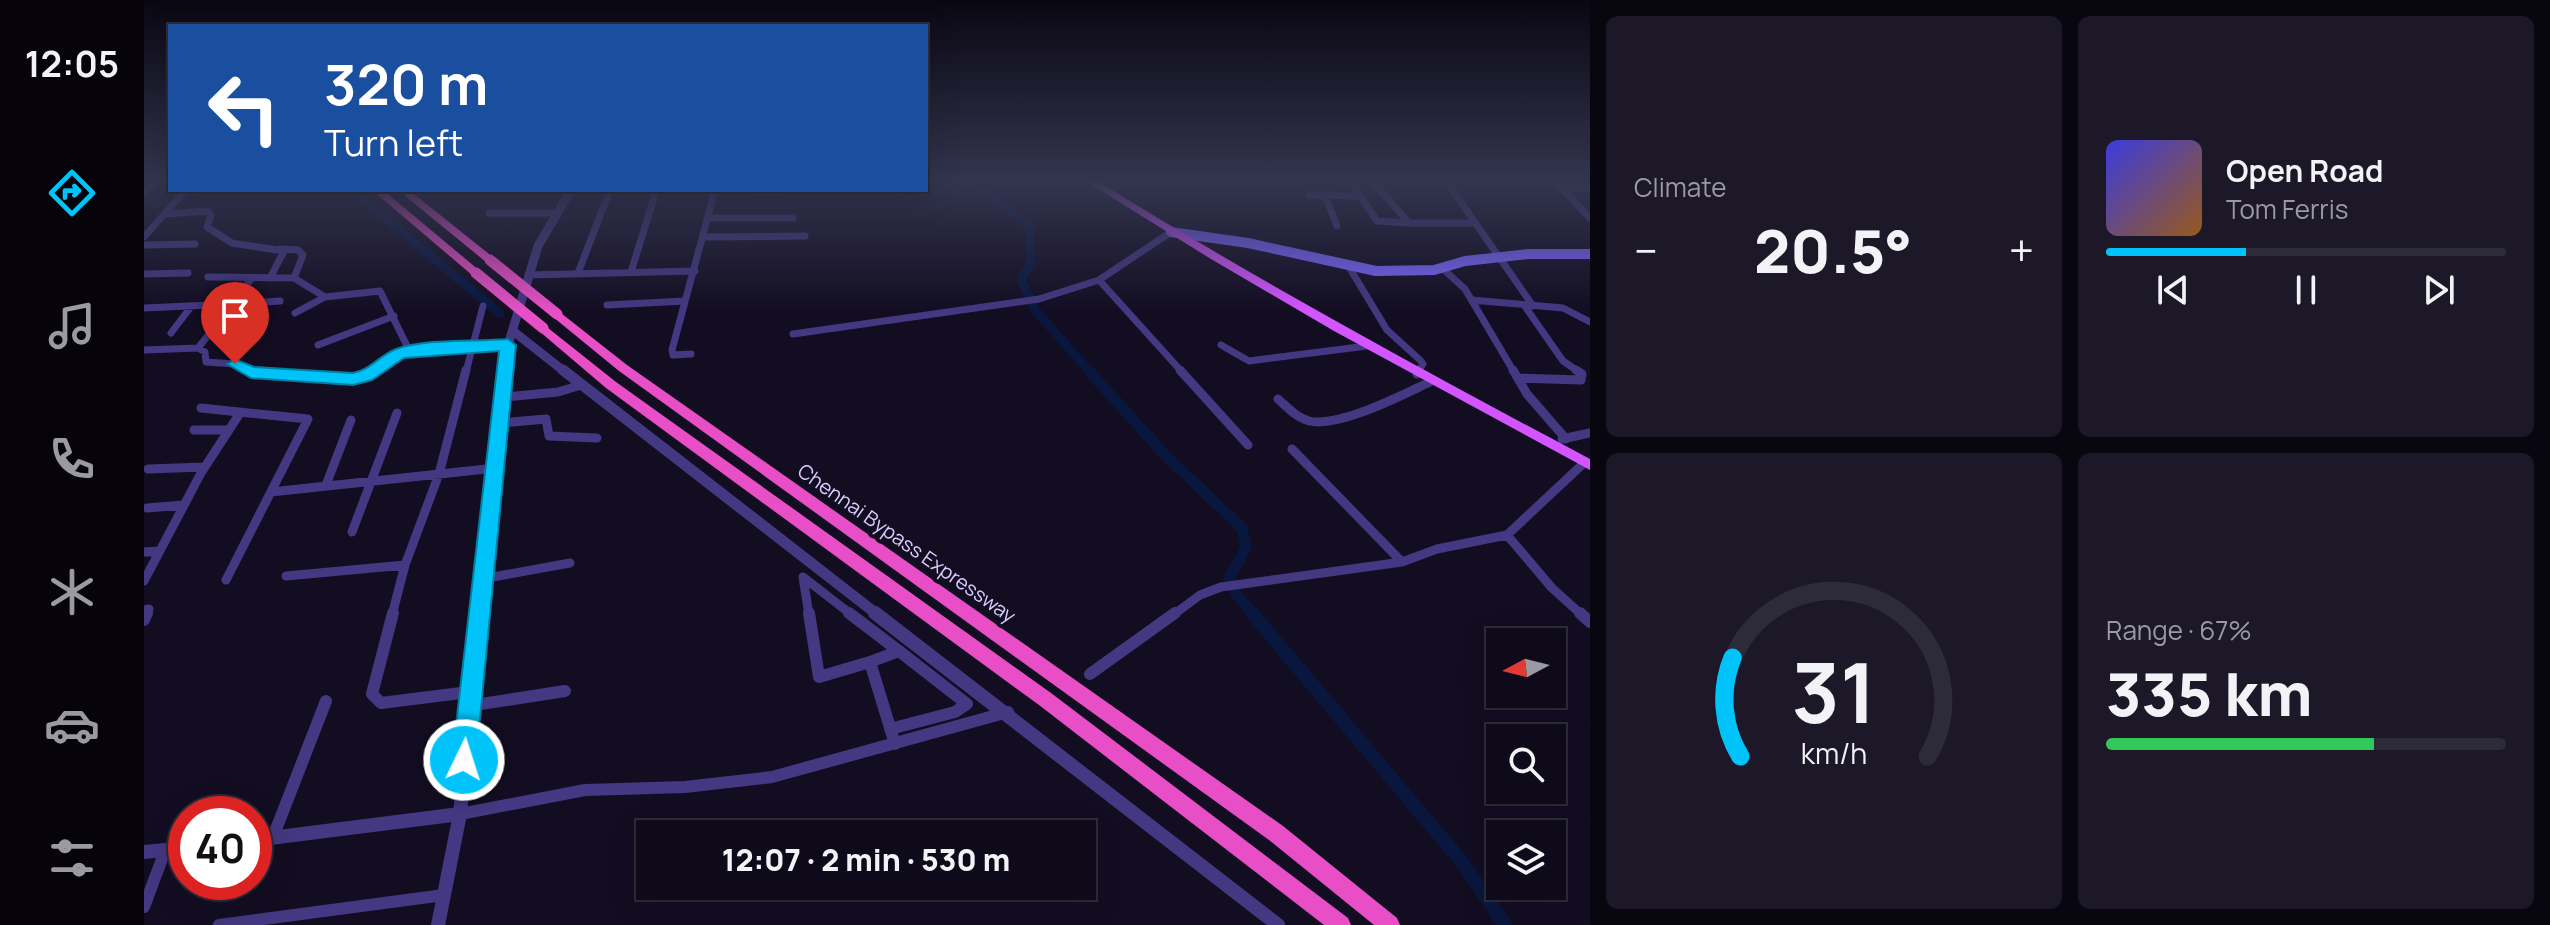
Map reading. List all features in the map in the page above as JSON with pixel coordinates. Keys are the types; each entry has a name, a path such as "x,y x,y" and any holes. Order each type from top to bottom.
{"highway":[{"path":"419,225 611,385 1045,699 1341,925"},
{"name":"Chennai Bypass Expressway","path":"447,225 635,377 1276,833 1390,925"}],"main road":[{"path":"1160,225 1430,382 1588,463"},
{"path":"1169,225 1279,290 1301,308"},
{"path":"1171,232 1248,243 1349,267 1406,273 1499,256 1590,254"}],"street":[{"path":"208,225 213,234 243,246 301,252 301,266 294,278"},
{"path":"438,925 460,814 468,699 505,397 508,345 538,246 551,225"},
{"path":"578,273 596,225"},
{"path":"631,272 646,225"},
{"path":"691,354 672,353 706,225"},
{"path":"1477,225 1563,361 1582,374 1581,380 1519,378"},
{"path":"793,334 1039,299 1099,280 1171,232"},
{"path":"703,237 805,236"},
{"path":"144,245 195,244"},
{"path":"270,278 283,253 281,249"},
{"path":"1349,267 1381,321 1395,339 1420,359 1423,364 1417,374"},
{"path":"1441,267 1472,300 1535,405 1566,439"},
{"path":"528,275 695,271"},
{"path":"144,274 188,273"},
{"path":"208,277 294,278 325,297"},
{"path":"198,348 251,279"},
{"path":"1099,280 1248,445"},
{"path":"295,313 325,297 380,291 410,352"},
{"path":"1472,300 1563,308 1590,322"},
{"path":"144,308 280,301"},
{"path":"607,305 685,301"},
{"path":"483,306 439,474 405,565 372,698 381,703 565,691"},
{"path":"171,333 190,308"},
{"path":"318,345 394,316"},
{"path":"513,331 1008,712 1278,925"},
{"path":"144,350 198,348 205,352 206,362 240,365 251,372 353,379 367,376 399,354 508,345"},
{"path":"1221,345 1249,361 1367,346"},
{"path":"1278,399 1307,420 1321,422 1398,397 1430,382"},
{"path":"505,397 558,392 581,385"},
{"path":"201,408 308,419 226,580"},
{"path":"144,581 204,467 240,413"},
{"path":"352,532 397,413"},
{"path":"501,423 546,419 549,436 597,438"},
{"path":"326,485 351,420"},
{"path":"194,430 229,430"},
{"path":"1548,443 1590,433"},
{"path":"1292,449 1402,562"},
{"path":"1090,674 1200,595 1221,587 1402,562 1437,549 1507,535 1588,463"},
{"path":"148,469 204,467"},
{"path":"271,492 496,468"},
{"path":"147,508 184,505"},
{"path":"1507,535 1552,588 1590,622"},
{"path":"144,552 160,551"},
{"path":"482,579 570,563"},
{"path":"286,576 405,565"},
{"path":"890,729 955,712 967,704 966,699 803,577 819,677 899,651"},
{"path":"144,610 149,609 144,620"},
{"path":"870,662 895,744"},
{"path":"326,701 273,837 460,814 585,790 741,783 1008,712"},
{"path":"144,907 165,851"},
{"path":"144,852 168,851"},
{"path":"219,925 444,895"}],"waterway":[{"path":"394,225 500,314"},
{"path":"1028,225 1031,263 1021,280 1036,311 1090,372"},
{"path":"1088,370 1166,456 1242,528 1246,548 1229,578 1237,595 1254,615"},
{"path":"1252,613 1462,862 1505,925"}],"route":[{"path":"235,364 251,372 353,379 372,374 399,354 508,345 505,397 469,692 464,760"}]}
